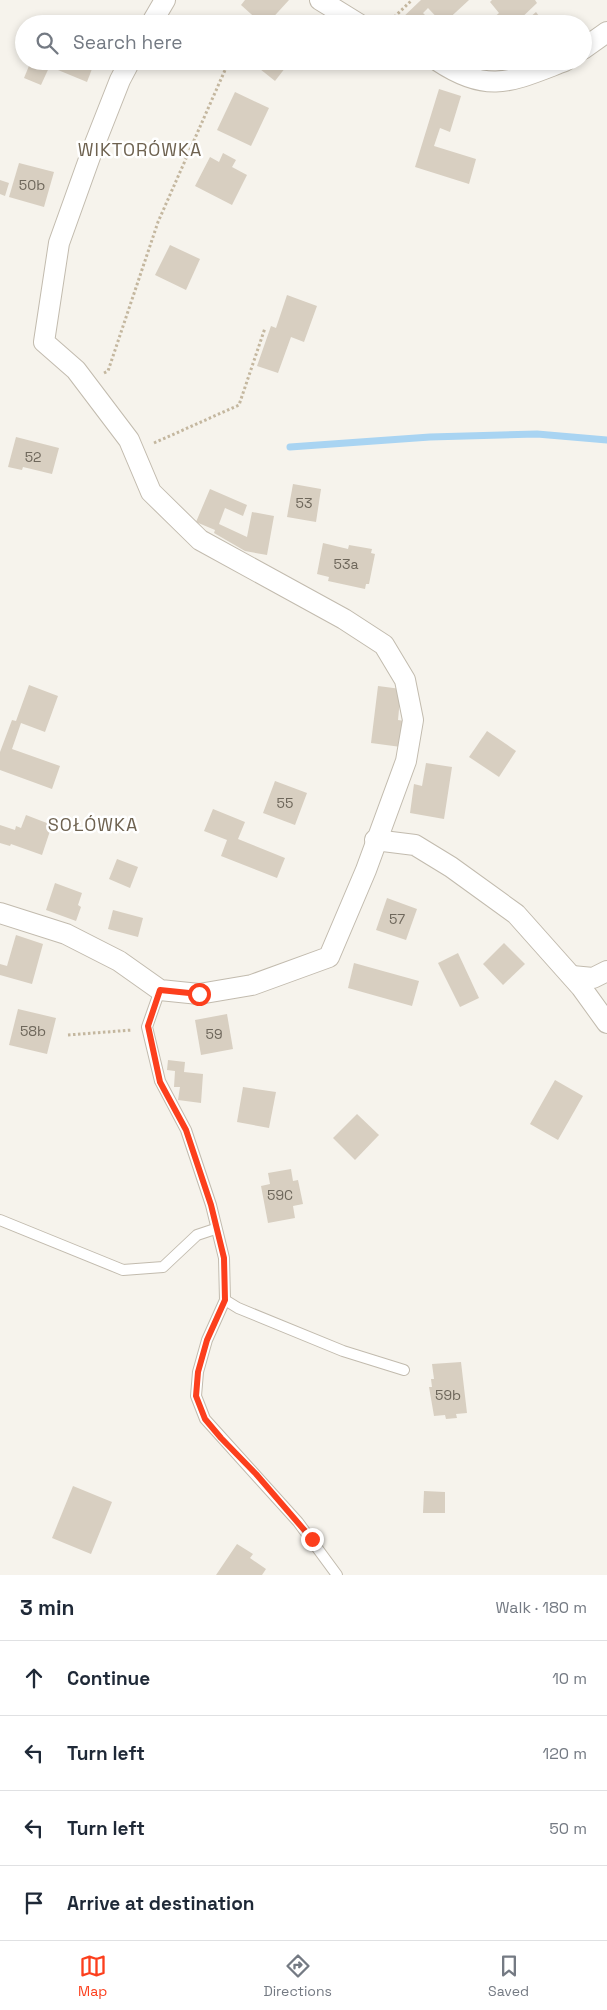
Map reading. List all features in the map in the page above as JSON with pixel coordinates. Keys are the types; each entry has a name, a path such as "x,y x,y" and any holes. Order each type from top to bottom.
{"street":[{"path":"156,15 165,0"},
{"path":"320,0 344,15"},
{"path":"592,43 607,32"},
{"path":"0,913 66,934 119,961 160,990 199,994 252,985 329,957 366,870 375,840 406,761 413,720 405,680 384,645 344,619 200,540 151,492 128,440 76,370 44,342 59,244 95,142 125,70"},
{"path":"452,70 479,81 510,81 540,70"},
{"path":"375,840 415,845 451,867 516,914 572,976 607,1023"},
{"path":"572,976 593,978 607,971"}],"lane":[{"path":"160,990 148,1026 160,1082 186,1130 211,1205 215,1228 224,1258 225,1300 207,1340 198,1372 196,1396 205,1419 298,1522 337,1575"},
{"path":"0,1220 122,1270 163,1267 197,1235 215,1228"},
{"path":"225,1300 238,1308 343,1351 404,1370"}],"path":[{"path":"396,15 412,0"},
{"path":"86,384 108,371 158,222 225,70"},
{"path":"132,448 164,440 239,405 265,328"},
{"path":"68,1035 120,1032 148,1026"}],"building":[{"path":"245,0 289,0 275,15 252,15 241,5"},
{"path":"421,0 469,0 453,15 435,15 428,8 423,13 425,15 405,15"},
{"path":"492,0 535,0 537,3 524,15 497,15 499,13 490,2"},
{"path":"27,70 48,70 41,85 24,78"},
{"path":"58,70 92,70 87,82"},
{"path":"261,70 284,70 275,81"},
{"path":"439,89 461,96 450,132 440,128 434,146 476,159 469,184 415,167"},
{"path":"235,92 269,108 251,146 217,130"},
{"path":"223,153 236,160 232,167 247,175 232,205 195,186 210,157 219,162"},
{"path":"19,163 54,172 44,207 9,197"},
{"path":"0,180 9,183 5,196 0,194"},
{"path":"170,245 200,259 186,290 155,275"},
{"path":"287,295 317,306 304,342 291,337 278,373 257,366 271,326 276,328"},
{"path":"16,437 59,448 52,474 23,467 22,470 8,467"},
{"path":"293,484 321,489 316,522 287,517"},
{"path":"210,489 247,505 243,516 225,508 219,524 247,537 252,512 274,516 267,555 245,551 214,533 215,530 196,522"},
{"path":"323,543 348,549 349,545 372,549 371,553 375,554 369,584 366,584 365,589 328,581 329,577 317,574"},
{"path":"29,685 58,696 45,732 21,723 12,749 60,766 52,789 0,770 0,752 12,720 16,721"},
{"path":"378,686 401,689 398,720 405,721 401,747 371,743"},
{"path":"487,731 516,751 499,777 469,757"},
{"path":"426,763 452,767 444,819 410,813 414,784 422,786"},
{"path":"275,781 307,793 295,825 263,813"},
{"path":"213,809 245,822 238,839 285,858 277,878 221,856 227,840 204,831"},
{"path":"26,815 52,825 42,855 11,844 10,846 0,843 0,825 15,830 16,826 21,828"},
{"path":"117,859 138,867 130,888 109,879"},
{"path":"55,883 82,893 78,905 81,907 76,921 46,910"},
{"path":"387,898 417,909 406,940 376,930"},
{"path":"113,910 143,918 138,937 108,929"},
{"path":"16,935 43,944 32,984 0,975 0,964 7,966"},
{"path":"504,943 525,964 503,985 483,964"},
{"path":"458,953 479,998 460,1007 438,963"},
{"path":"354,963 419,981 412,1006 348,988"},
{"path":"18,1009 56,1018 47,1054 9,1045"},
{"path":"227,1014 233,1049 201,1055 195,1020"},
{"path":"168,1060 185,1062 184,1072 203,1074 201,1103 178,1100 180,1087 174,1087 175,1071 167,1070"},
{"path":"555,1080 583,1096 558,1140 530,1124"},
{"path":"243,1087 276,1092 269,1128 237,1122"},
{"path":"357,1114 379,1135 355,1160 333,1138"},
{"path":"291,1169 293,1181 298,1180 303,1204 293,1206 295,1218 268,1223 261,1186 270,1184 268,1173"},
{"path":"461,1362 467,1413 456,1414 457,1418 446,1419 445,1415 434,1416 429,1387 432,1387 431,1379 434,1379 432,1364"},
{"path":"73,1486 112,1502 91,1554 52,1538"},
{"path":"424,1491 445,1492 445,1513 423,1513"},
{"path":"237,1544 253,1554 250,1558 266,1569 262,1575 216,1575"}],"waterway":[{"path":"290,447 430,437 537,434 607,440"}],"district":[{"name":"WIKTORÓWKA","path":"140,150"},
{"name":"SOŁÓWKA","path":"93,825"}],"route":[{"path":"199,994 160,990 148,1026 160,1082 186,1130 211,1205 215,1228 224,1258 225,1300 207,1340 198,1372 196,1396 205,1419 312,1539"}]}
